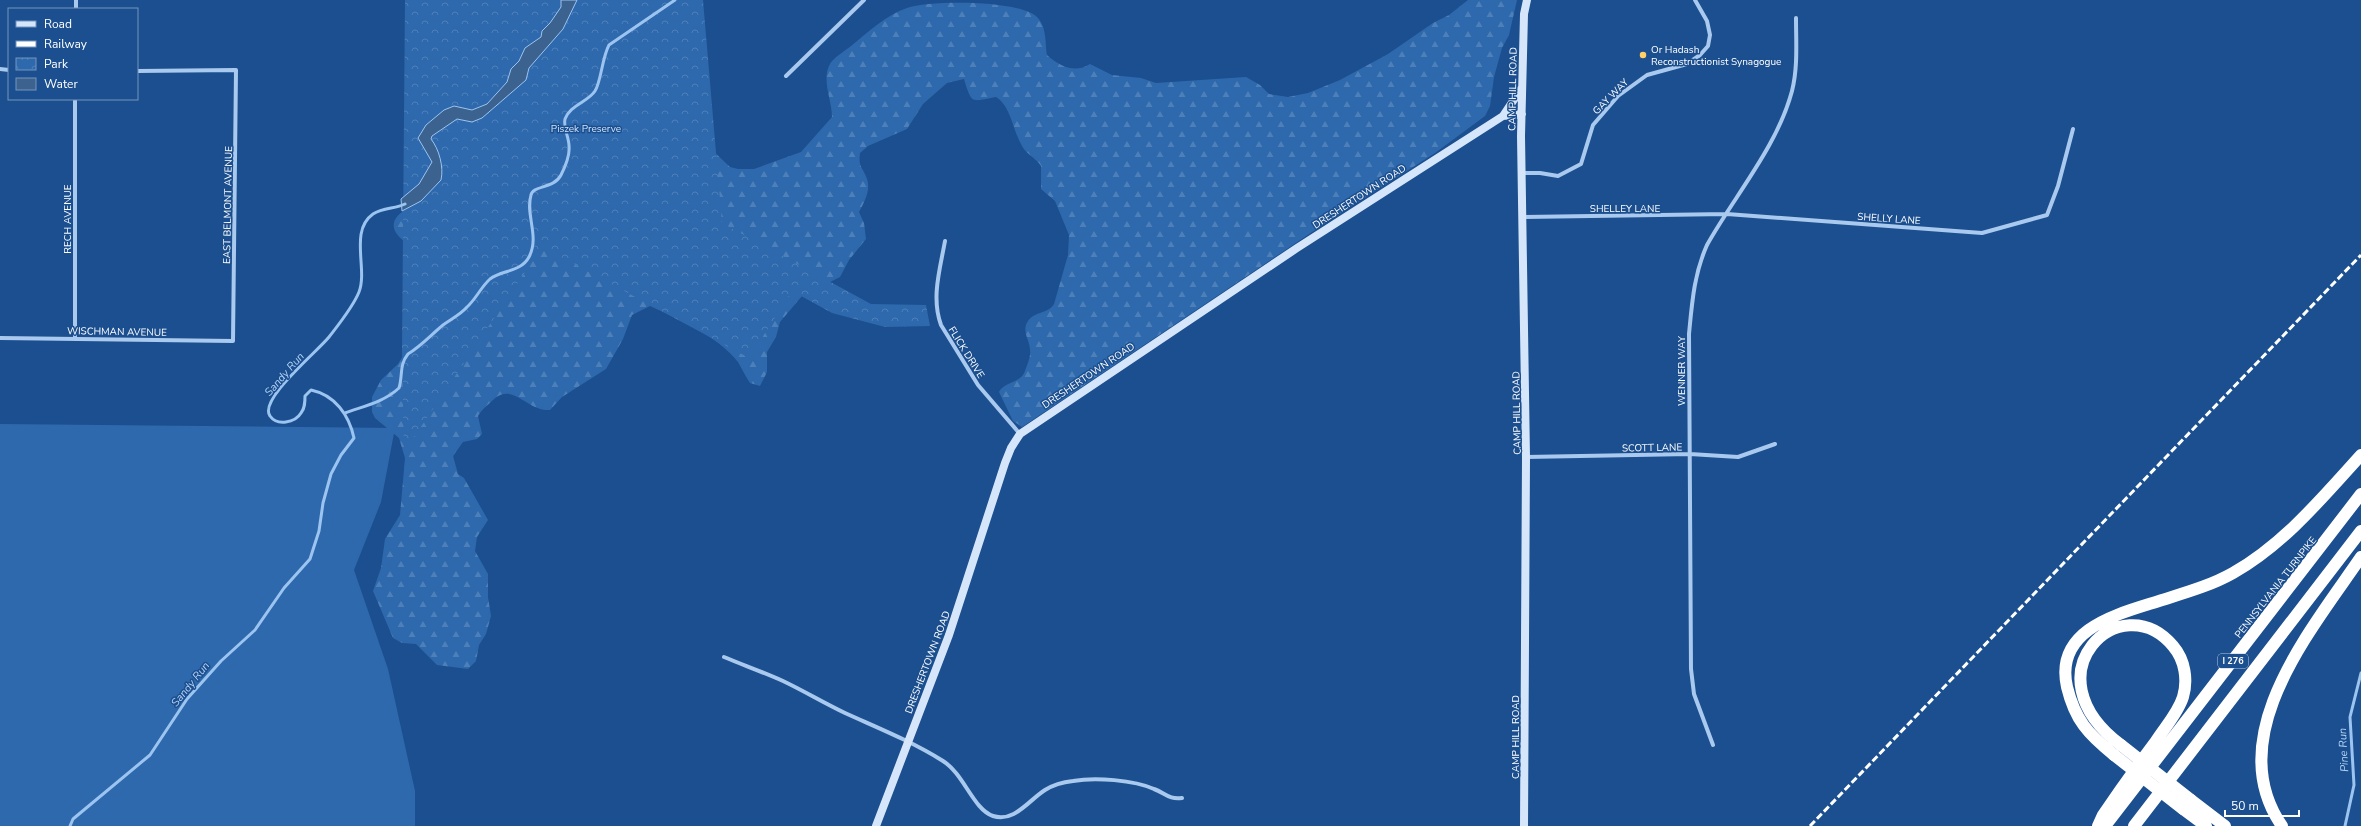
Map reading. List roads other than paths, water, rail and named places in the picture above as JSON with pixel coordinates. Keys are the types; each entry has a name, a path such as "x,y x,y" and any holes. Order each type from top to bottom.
{"highway":[{"path":"2225,826 2187,805 2117,750 2088,732 2070,703 2066,680 2066,669 2073,647 2089,629 2114,615 2200,588 2233,574 2260,556 2294,528 2361,455"},
{"name":"PENNSYLVANIA TURNPIKE","path":"2105,826 2361,494"},
{"name":"I 276","path":"2134,826 2361,531"},
{"path":"2282,826 2266,795 2262,769 2264,735 2270,711 2280,682 2306,638 2361,557"},
{"path":"2098,826 2103,815 2176,712 2185,687 2182,660 2176,649 2161,634 2145,627 2122,626 2103,634 2087,650 2080,674 2084,701 2092,717 2117,750"},
{"path":"2187,805 2206,826"}],"street":[{"path":"786,76 864,0"},
{"name":"CAMP HILL ROAD","path":"1524,826 1526,457 1522,87 1524,14 1527,0"},
{"name":"GAY WAY","path":"1522,173 1558,176 1581,164 1593,125 1618,96 1647,75 1687,64 1700,55 1708,46 1710,34 1707,21 1695,0"},
{"name":"WENNER WAY","path":"1713,745 1694,694 1691,669 1689,334 1692,302 1700,262 1706,245 1727,214 1769,143 1783,115 1792,91 1797,60 1796,18"},
{"name":"EAST BELMONT AVENUE","path":"138,71 236,70 233,341"},
{"path":"1503,116 1522,87"},
{"name":"RECH AVENUE","path":"75,339 76,100"},
{"name":"DRESHERTOWN ROAD","path":"876,826 949,635 1005,463 1011,448 1020,434 1290,252 1503,116 1522,114"},
{"name":"SHELLY LANE","path":"1727,214 1982,233 2047,215 2058,186 2073,129"},
{"name":"SHELLEY LANE","path":"1523,217 1727,214"},
{"name":"FLICK DRIVE","path":"945,241 936,293 938,315 941,325 978,385 1020,434"},
{"name":"WISCHMAN AVENUE","path":"0,338 233,341"},
{"name":"SCOTT LANE","path":"1526,457 1690,454 1738,457 1775,444"},
{"path":"724,657 782,681 845,713 908,740 954,768 983,810 1001,817 1019,811 1044,790 1076,780 1135,783 1155,789 1174,799 1182,798"}],"water":[{"path":"561,0 577,0 563,29 529,68 526,80 482,118 472,122 457,119 432,136 431,139 440,158 442,170 441,180 421,201 402,211 401,199 419,184 432,162 418,138 426,125 444,110 454,106 472,110 487,104 507,82 511,69 519,61 525,48 541,37 542,31 550,23 561,7"}],"waterway":[{"path":"345,413 387,397 399,388 403,362 408,354 464,310 490,279 521,266 526,262 532,249 533,241 530,210 531,195 536,190 554,183 563,172 569,153 569,143 565,129 565,119 567,114 595,91 599,82 609,45 675,0"},
{"name":"Sandy Run","path":"70,826 73,819 150,755 187,699 221,661 255,630 284,588 310,559 319,531 323,503 331,474 341,455 354,438 352,430 345,414 334,401 327,396 311,390 305,396 302,411 295,419 286,422 277,421 270,416 269,409 280,388 323,344 353,304 359,292 361,283 362,272 360,240 366,221 377,212 405,204"},
{"name":"Pine Run","path":"2345,826 2354,785 2350,717 2361,673"}],"railway":[{"path":"1810,826 2361,255"}],"place":[{"name":"Or Hadash Reconstructionist Synagogue","path":"1643,55"}],"park label":[{"name":"Piszek Preserve","path":"586,128"}]}
